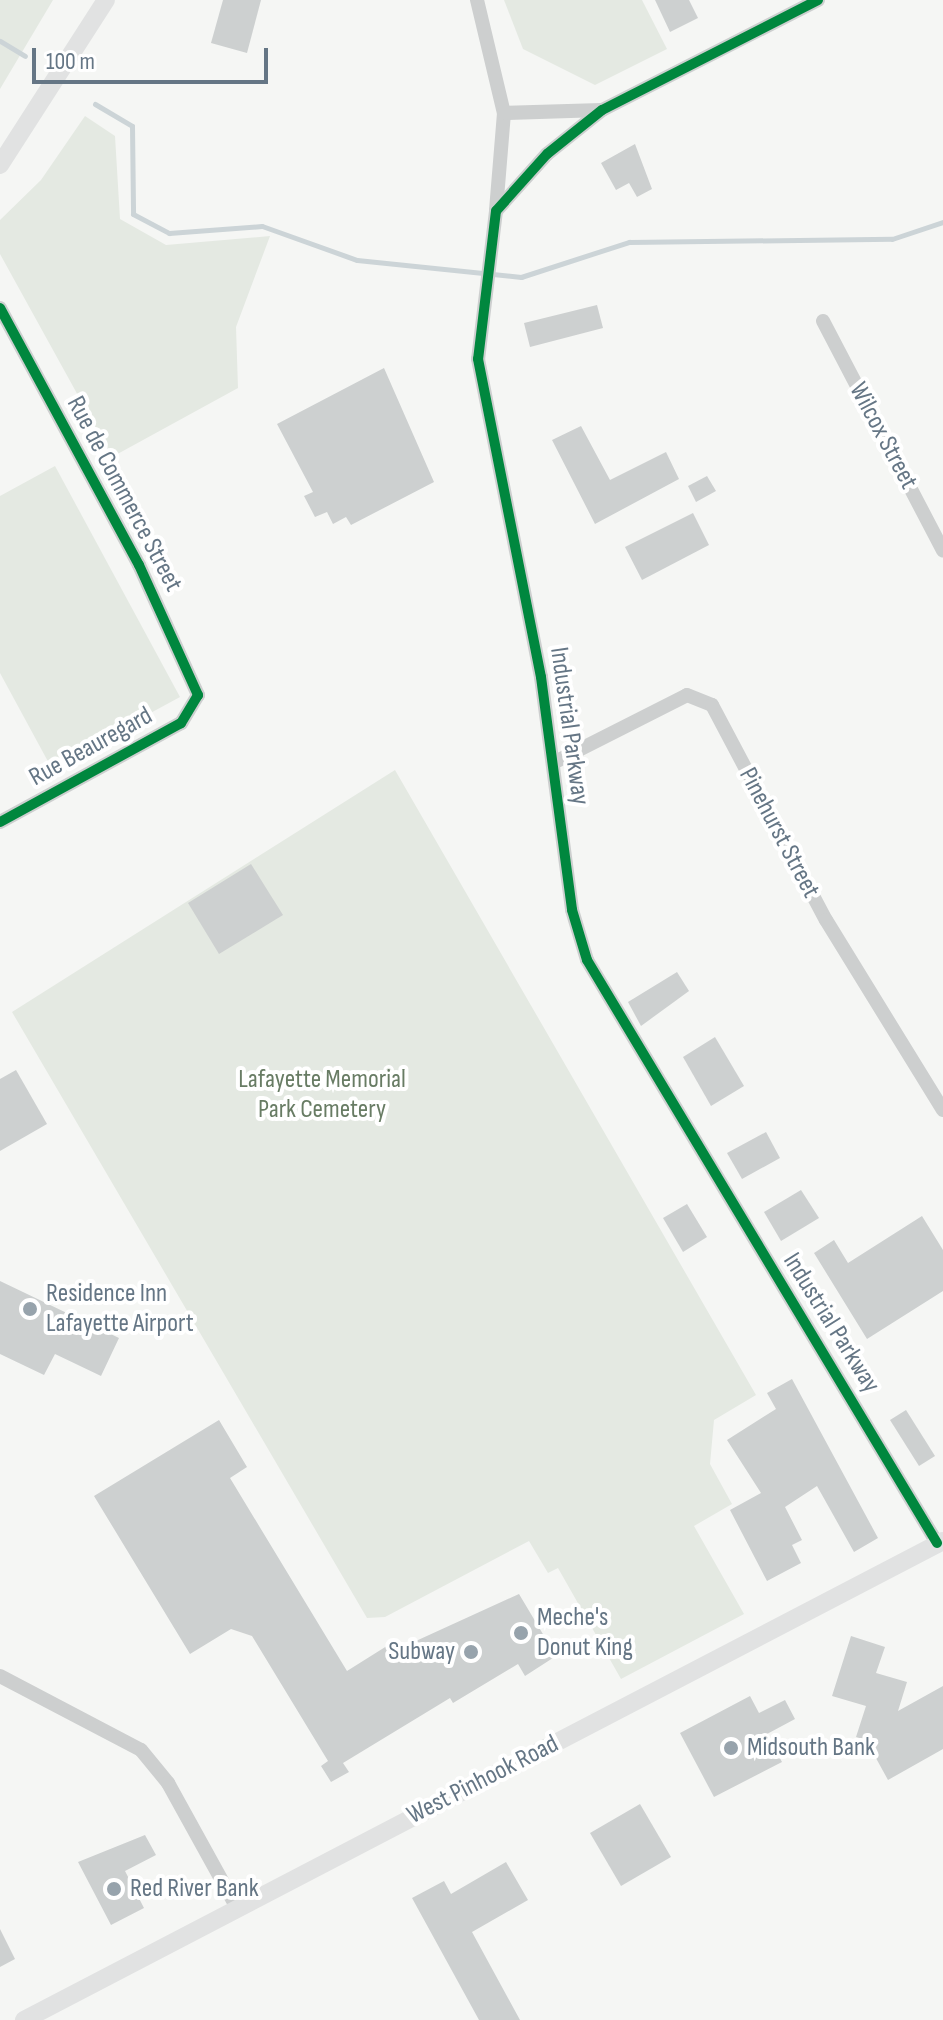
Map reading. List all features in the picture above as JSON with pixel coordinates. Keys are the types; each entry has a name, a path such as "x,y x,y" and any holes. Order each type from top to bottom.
{"main road":[{"path":"0,165 106,0"},
{"name":"West Pinhook Road","path":"24,2020 940,1542"}],"street":[{"name":"Industrial Parkway","path":"477,0 504,113 495,217 478,321 481,388 553,763 572,910 598,983 940,1542"},
{"path":"495,217 602,110 818,0"},
{"path":"504,113 602,110"},
{"name":"Rue de Commerce Street","path":"0,308 139,565 194,677 197,704"},
{"name":"Wilcox Street","path":"823,321 941,542"},
{"name":"Pinehurst Street","path":"553,763 687,695 712,705 826,920 943,1110"},
{"name":"Rue Beauregard","path":"0,822 181,723 197,704"},
{"path":"0,1676 141,1750 168,1783 237,1908"}],"green space":[{"path":"0,0 53,0 0,89"},
{"path":"504,0 642,0 667,49 595,85 523,49"},
{"path":"85,116 115,136 120,219 166,245 270,236 236,327 238,388 112,457 0,254 0,220 41,180"},
{"path":"55,466 180,697 51,767 0,673 0,496"},
{"name":"Lafayette Memorial Park Cemetery","path":"395,770 756,1395 714,1420 710,1464 732,1504 694,1526 744,1614 621,1679 558,1568 548,1573 529,1541 385,1617 367,1618 12,1012"}],"building":[{"path":"223,0 261,0 247,53 211,43"},
{"path":"655,0 689,0 698,18 670,32"},
{"path":"635,144 652,189 637,197 629,183 616,190 601,163"},
{"path":"597,305 603,328 530,347 524,323"},
{"path":"384,368 434,482 351,525 346,517 333,524 327,512 315,517 304,496 313,492 277,424"},
{"path":"581,426 610,480 666,452 679,479 595,524 552,440"},
{"path":"707,476 716,491 696,502 688,486"},
{"path":"693,513 709,545 642,580 625,547"},
{"path":"251,864 283,915 219,954 188,903"},
{"path":"677,972 689,991 641,1026 628,1002"},
{"path":"715,1037 744,1086 711,1106 683,1057"},
{"path":"16,1070 47,1124 0,1151 0,1079"},
{"path":"766,1132 780,1158 742,1179 727,1153"},
{"path":"801,1190 819,1218 781,1241 764,1212"},
{"path":"687,1204 707,1237 683,1252 663,1218"},
{"path":"922,1216 943,1250 943,1291 867,1339 814,1253 834,1240 848,1263"},
{"name":"Residence Inn Lafayette Airport","path":"0,1281 119,1338 101,1376 55,1354 44,1375 0,1354"},
{"path":"792,1379 878,1538 854,1552 817,1486 785,1507 802,1540 792,1545 801,1563 767,1581 730,1510 761,1493 727,1440 776,1409 767,1393"},
{"path":"906,1410 935,1456 919,1466 890,1420"},
{"path":"219,1420 247,1467 230,1478 347,1671 390,1644 394,1651 519,1594 556,1656 525,1676 518,1664 453,1703 450,1698 343,1763 349,1772 331,1782 321,1766 328,1761 252,1636 231,1629 190,1654 94,1496"},
{"path":"851,1636 885,1647 876,1673 907,1682 898,1711 943,1686 943,1749 888,1780 866,1740 856,1737 866,1706 832,1696"},
{"name":"Midsouth Bank","path":"750,1696 759,1713 785,1700 795,1719 767,1734 782,1762 714,1797 680,1733"},
{"path":"640,1804 671,1857 621,1886 590,1833"},
{"name":"Red River Bank","path":"145,1835 156,1855 125,1871 144,1908 111,1925 78,1862"},
{"path":"506,1862 528,1900 472,1932 520,2020 479,2020 412,1898 444,1881 451,1894"},
{"path":"0,1929 15,1959 0,1967"}],"waterway":[{"path":"0,41 25,56"},
{"path":"95,104 132,126 133,214 169,233 262,226 357,260 521,277 629,242 892,239 943,222"}],"cycle path":[{"path":"818,0 602,110 547,154 496,211 478,359 541,677 572,910 587,960 937,1543"},
{"path":"0,308 139,565 198,695 181,723 0,822"}],"place":[{"name":"Residence Inn Lafayette Airport","path":"30,1309"},
{"name":"Meche's Donut King","path":"521,1633"},
{"name":"Subway","path":"471,1652"},
{"name":"Midsouth Bank","path":"731,1748"},
{"name":"Red River Bank","path":"114,1889"}]}
